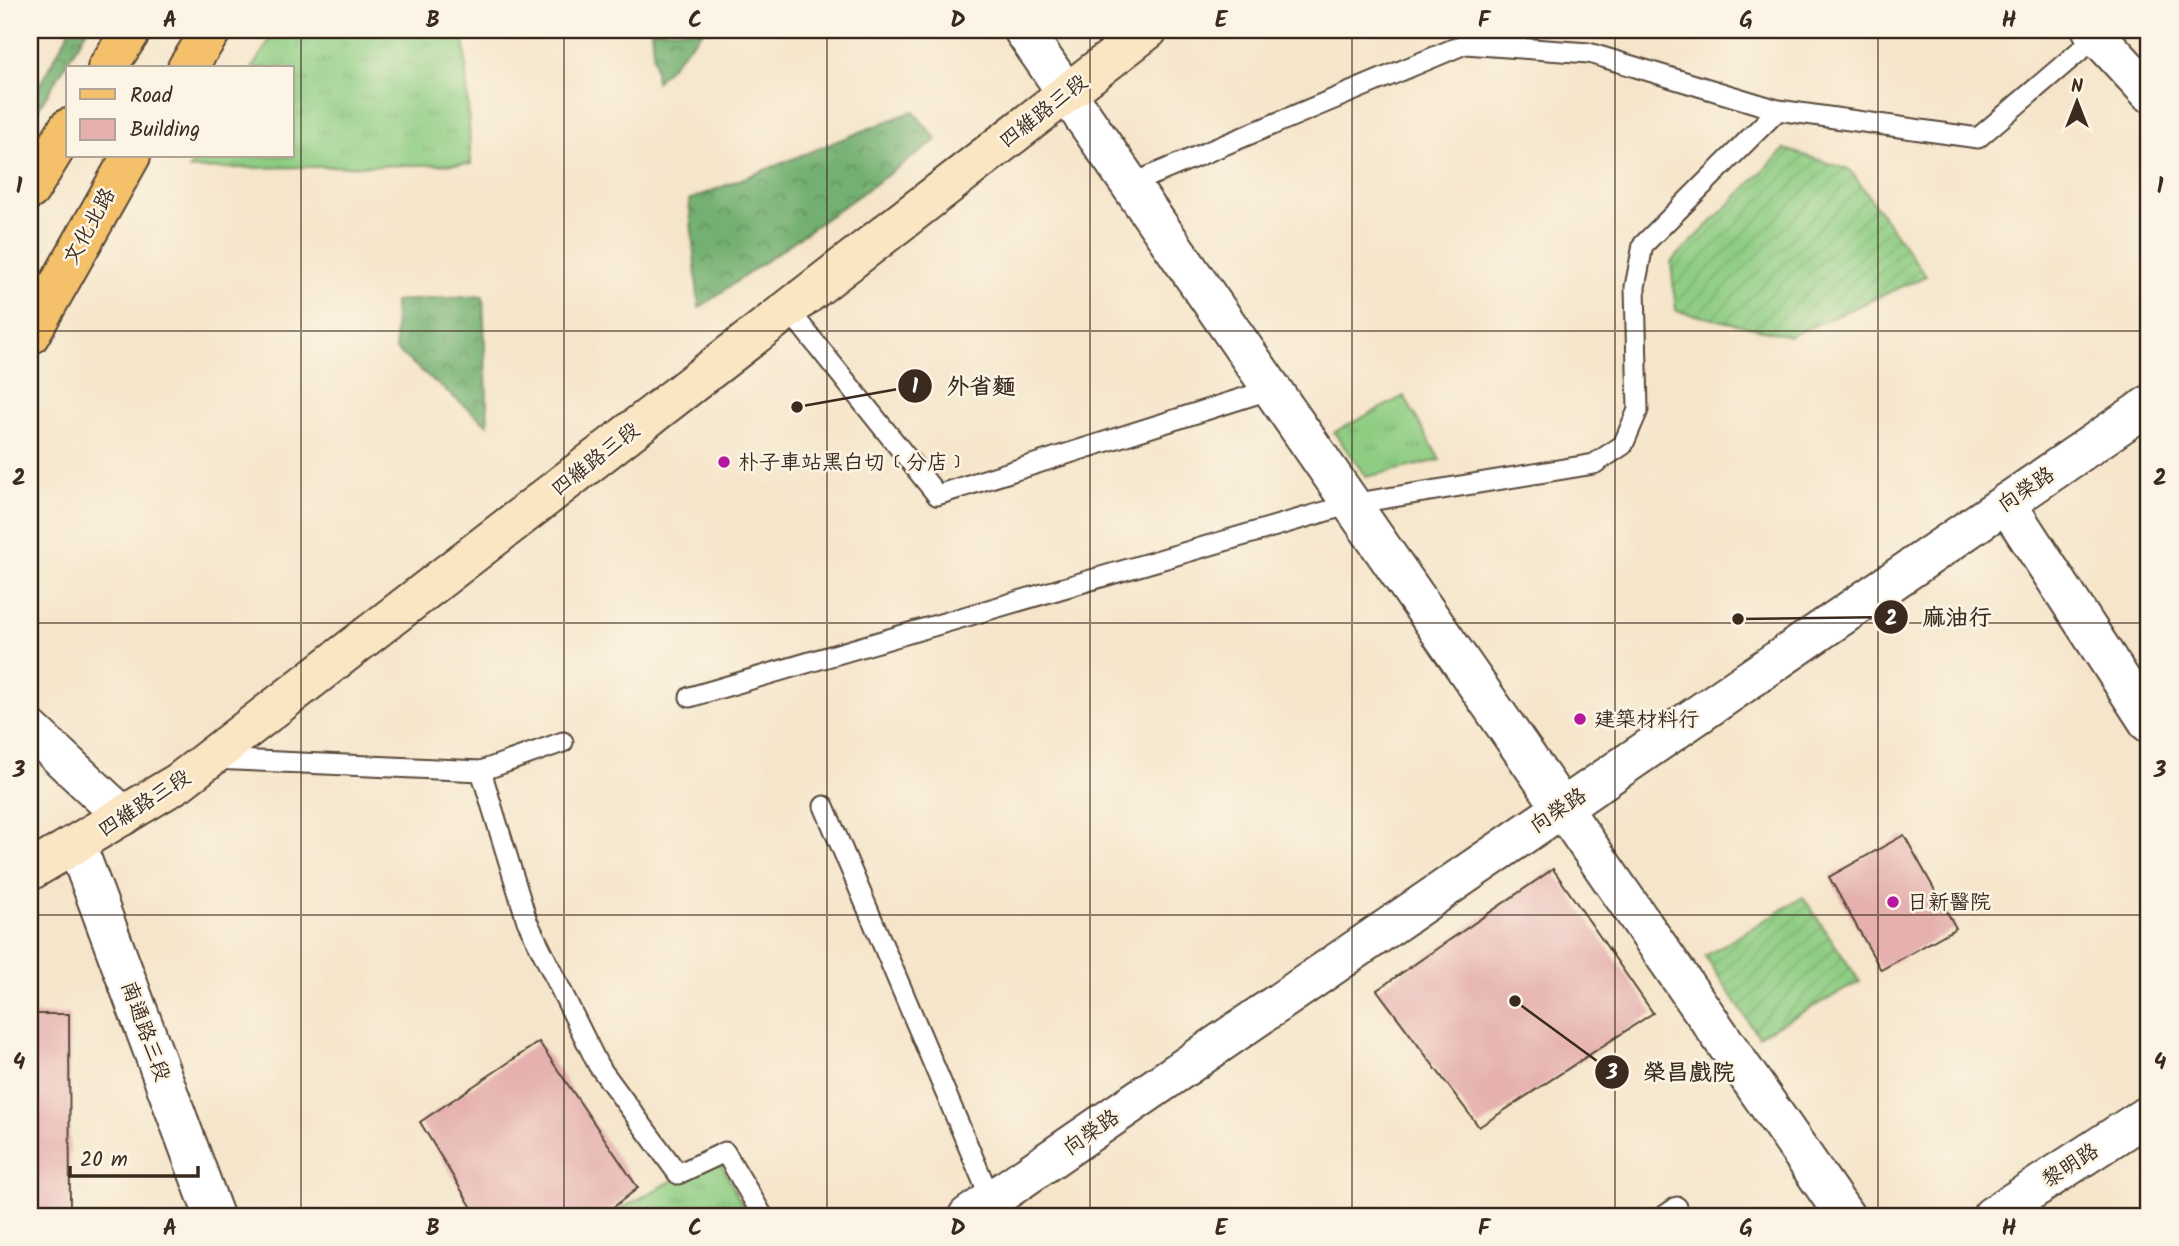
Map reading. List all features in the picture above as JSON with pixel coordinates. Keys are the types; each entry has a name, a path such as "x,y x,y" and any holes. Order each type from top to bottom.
{"main road":[{"path":"108,66 132,30"},
{"path":"188,66 212,30"},
{"path":"30,190 66,131"},
{"name":"文化北路","path":"30,334 130,158"}],"street":[{"path":"1024,30 1845,1216"},
{"name":"四維路三段","path":"30,871 77,846 179,782 1148,30"},
{"path":"2095,33 2149,92"},
{"name":"向榮路","path":"980,1208 2149,405"},
{"path":"2006,503 2149,723"},
{"path":"30,729 123,817"},
{"name":"南通路三段","path":"77,846 214,1216"},
{"name":"黎明路","path":"1992,1216 2149,1114"}],"lane":[{"path":"1130,184 1465,44 1590,53 1778,110 1978,138 2095,33"},
{"path":"690,697 1351,504 1594,464 1623,445 1638,410 1635,287 1643,244 1778,110"},
{"path":"788,309 937,495 1272,389"},
{"path":"209,759 481,771 563,742"},
{"path":"481,771 527,921 598,1065 678,1174 725,1152 763,1216"},
{"path":"824,806 980,1208"}],"green space":[{"path":"70,30 87,30 30,122 30,102"},
{"path":"276,30 464,30 471,164 189,169 196,158 294,158 294,66 253,66"},
{"path":"651,30 704,30 656,82"},
{"path":"913,111 937,140 699,308 689,200"},
{"path":"1785,149 1850,170 1926,276 1790,336 1676,311 1671,262"},
{"path":"483,296 488,425 396,350 394,301"},
{"path":"1404,396 1440,460 1366,477 1334,432"},
{"path":"1803,897 1860,982 1758,1036 1705,956"},
{"path":"717,1156 748,1216 608,1216"}],"building":[{"name":"日新醫院","path":"1904,835 1956,928 1881,970 1829,877"},
{"path":"1553,869 1653,1013 1479,1127 1377,990"},
{"path":"30,1014 69,1014 70,1216 30,1216"},
{"path":"539,1042 638,1188 602,1216 477,1216 420,1122"}],"place":[{"name":"外省麵","path":"797,407"},
{"name":"朴子車站黑白切﹝分店﹞","path":"724,462"},
{"name":"麻油行","path":"1738,619"},
{"name":"建築材料行","path":"1580,719"},
{"name":"日新醫院","path":"1893,902"},
{"name":"榮昌戲院","path":"1515,1001"}]}
